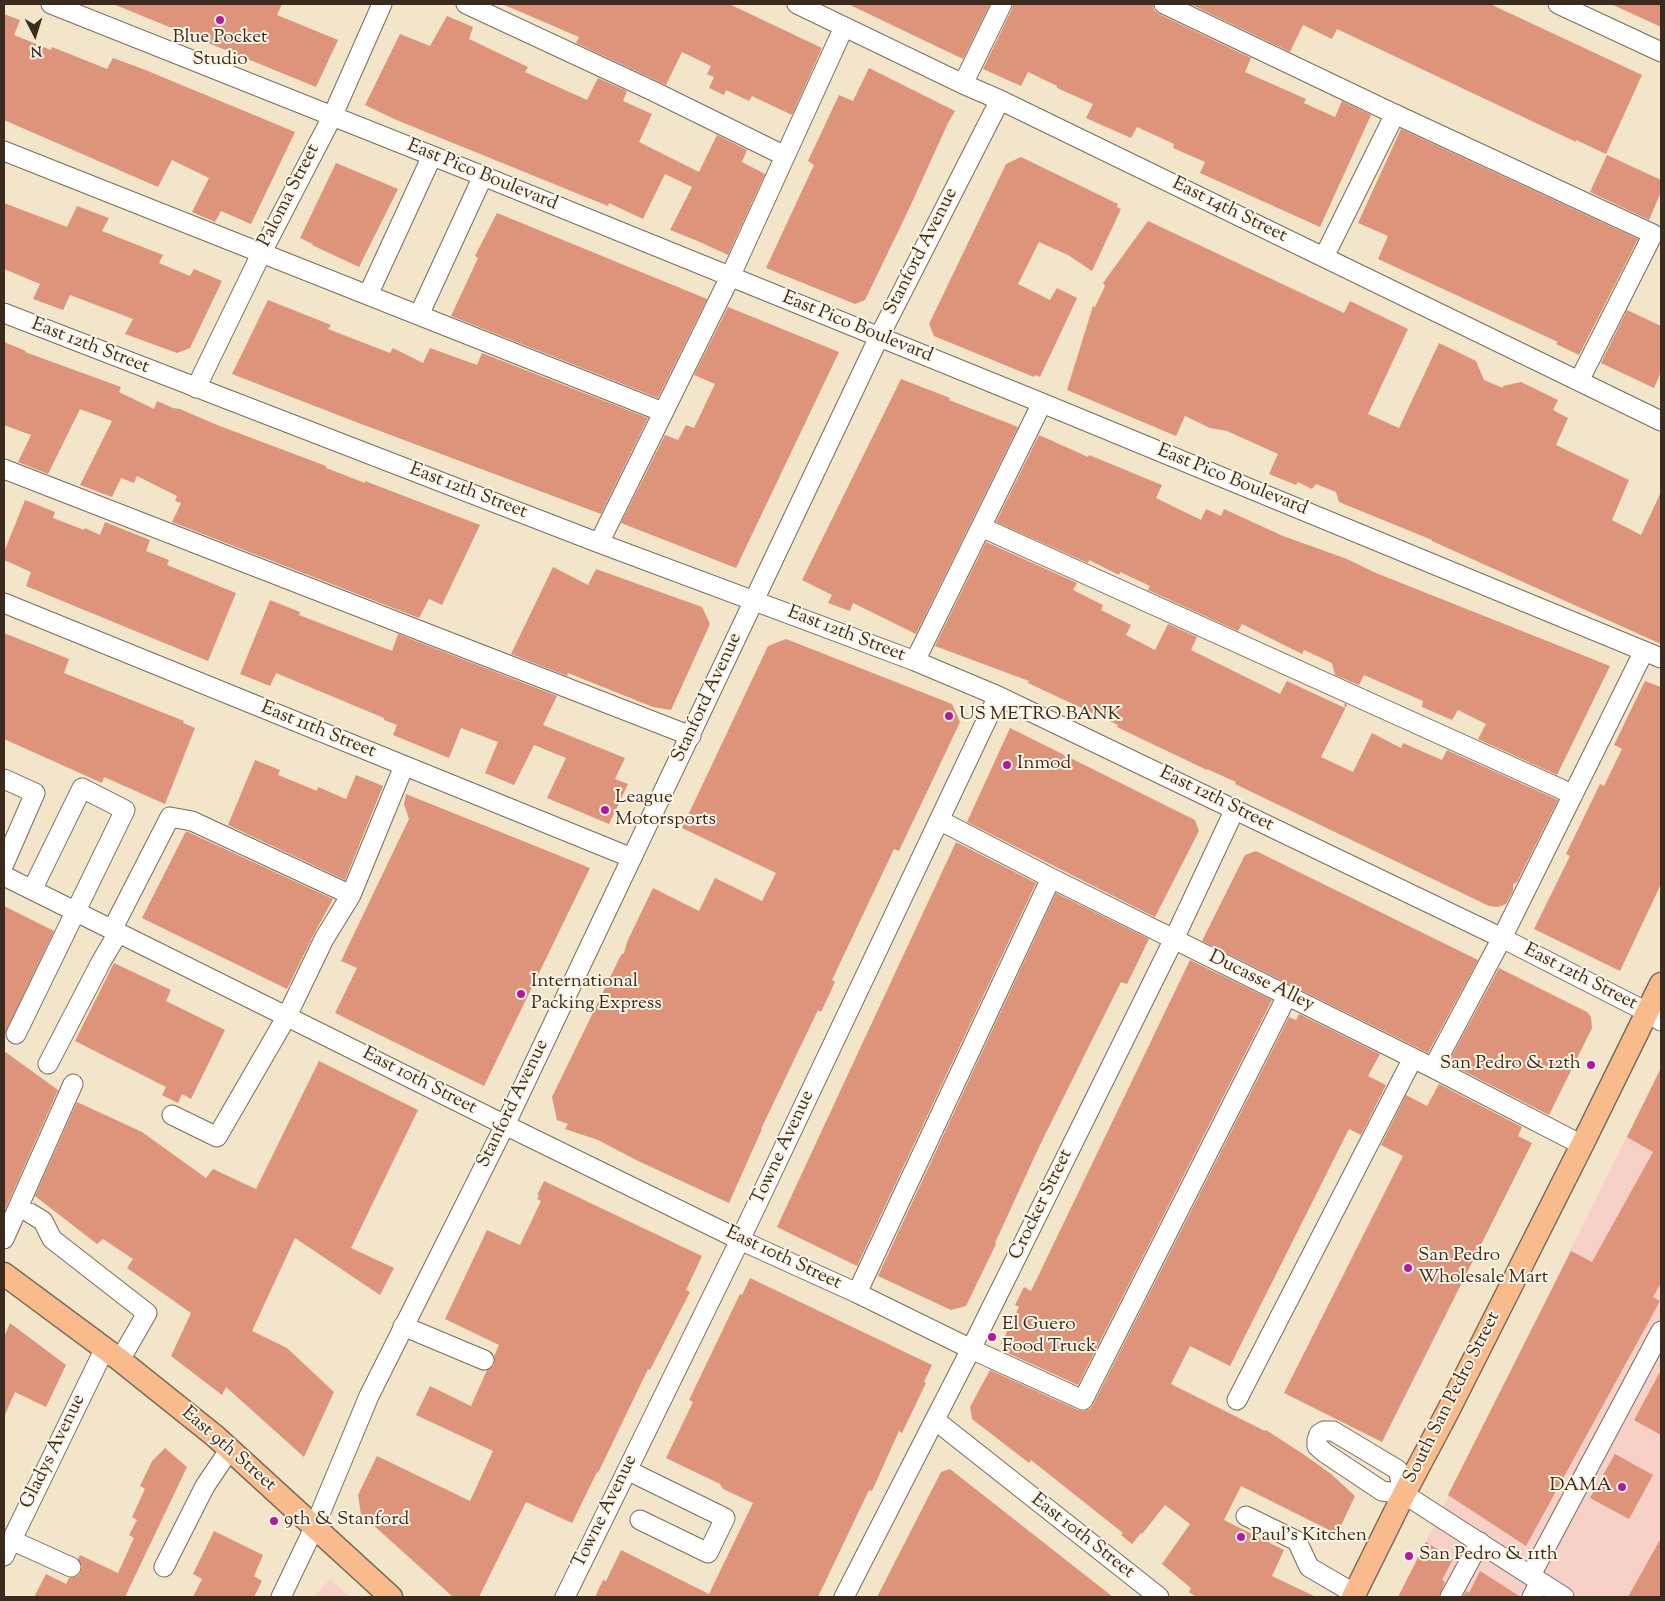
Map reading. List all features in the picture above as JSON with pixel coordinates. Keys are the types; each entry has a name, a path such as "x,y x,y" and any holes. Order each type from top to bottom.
{"main road":[{"name":"South San Pedro Street","path":"1354,1595 1582,1145 1654,1017 1661,984"},
{"name":"East 9th Street","path":"4,1274 112,1354 215,1436 391,1597"}],"street":[{"name":"East Pico Boulevard","path":"51,4 483,176 1656,653"},
{"name":"Paloma Street","path":"196,388 262,252 332,117 382,4"},
{"path":"466,4 653,91 785,156"},
{"name":"East 14th Street","path":"797,4 1000,100 1661,421"},
{"path":"963,84 1002,4"},
{"path":"1164,4 1653,234 1579,381"},
{"path":"1558,4 1661,52"},
{"path":"599,543 730,277 844,27"},
{"name":"Stanford Avenue","path":"280,1597 314,1528 369,1396 505,1125 879,337 1000,100"},
{"path":"1324,258 1395,114"},
{"path":"4,150 664,412"},
{"path":"368,295 432,156"},
{"path":"419,315 483,176"},
{"name":"East 12th Street","path":"4,314 599,543 915,661 998,696 1502,938 1654,1017"},
{"path":"915,661 1042,403"},
{"path":"4,469 691,736"},
{"path":"981,527 1572,794"},
{"name":"East 11th Street","path":"4,603 632,858"},
{"path":"1433,1068 1502,938 1572,794 1656,653"},
{"name":"Towne Avenue","path":"565,1597 740,1240 998,696"},
{"path":"172,1115 217,1137 286,1016 324,939 351,894 404,766"},
{"path":"4,779 35,793 4,864"},
{"path":"16,1034 125,810 82,788 32,890"},
{"name":"Crocker Street","path":"844,1597 971,1349 1174,939 1235,809"},
{"path":"48,1064 101,962 170,817 192,821 351,894"},
{"name":"Ducasse Alley","path":"939,820 1050,878 1433,1068 1582,1145"},
{"name":"East 10th Street","path":"4,876 740,1240 1083,1400 1287,996"},
{"path":"857,1293 1050,878"},
{"path":"1238,1400 1413,1058"},
{"path":"4,1239 73,1084"},
{"name":"Gladys Avenue","path":"7,1548 112,1354 147,1313 52,1239 44,1221 30,1213"},
{"path":"403,1326 484,1360"},
{"path":"1534,1585 1661,1331"},
{"name":"East 10th Street","path":"935,1420 1159,1597"},
{"path":"164,1567 205,1486 230,1449"},
{"path":"627,1470 725,1518 708,1553 640,1520"},
{"path":"1404,1494 1480,1542 1534,1585 1564,1597"},
{"path":"1246,1516 1297,1541 1309,1568 1354,1595"},
{"path":"1450,1597 1480,1542"},
{"path":"7,1548 72,1567"}],"shaded area":[{"path":"1661,1068 1661,1597 1398,1597"},
{"path":"330,1579 350,1597 314,1597"}],"building":[{"path":"113,4 282,4 277,15 338,40 316,87"},
{"path":"502,4 729,4 822,48 792,115 752,96 749,101 726,90 724,95 709,88 714,77 707,74 711,66 682,52 666,85 576,43 579,37"},
{"path":"848,4 990,4 963,59"},
{"path":"1013,4 1153,4 1154,10 1159,14 1251,58 1245,72 1306,99 1304,103 1335,117 1342,101 1371,115 1320,227 1200,173 1205,162 1173,148 1174,144 1137,127 1131,138 1086,118 1093,104 1057,88 1057,86 1028,72 1021,86 983,69"},
{"path":"1190,4 1490,4 1642,75 1606,154 1576,140 1576,142 1337,29 1332,39 1303,25 1290,52"},
{"path":"1611,4 1661,4 1661,27"},
{"path":"4,14 20,20 14,35 51,50 52,47 107,69 113,58 295,132 251,224 221,211 215,222 192,212 209,178 172,160 158,187 4,120"},
{"path":"447,16 473,27 469,39 528,67 525,72 587,100 598,78 627,91 623,101 652,114 639,142 699,172 717,135 747,150 742,162 765,174 728,255 670,230 692,187 665,174 643,219 609,203 608,206 394,119 365,105 400,34 430,46"},
{"path":"869,68 955,111 865,300 855,304 766,268 814,165 808,161 839,95 853,101"},
{"path":"1401,129 1638,239 1579,355 1556,344 1558,342 1378,259 1388,236 1358,223"},
{"path":"1607,155 1661,180 1661,192 1649,220 1590,192"},
{"path":"1021,157 1118,204 1117,207 1121,209 1092,271 1068,255 1039,242 1018,284 1050,300 1057,288 1077,298 1040,377 1035,375 1034,377 934,336 929,324 1006,164"},
{"path":"336,163 398,189 359,267 300,238"},
{"path":"4,203 67,227 77,206 109,218 102,231 163,255 159,263 190,276 194,269 222,281 190,348 177,353 125,334 133,319 70,295 63,310 33,299 40,284 4,269"},
{"path":"497,213 707,299 658,398 451,316 478,258 475,256"},
{"path":"1148,221 1344,313 1350,301 1408,329 1368,414 1399,428 1439,343 1476,361 1484,380 1503,388 1503,386 1521,382 1558,400 1553,410 1568,418 1556,445 1629,480 1612,520 1641,535 1661,492 1661,644 1432,540 1339,502 1336,492 1316,484 1312,489 1298,482 1296,485 1269,474 1278,454 1227,431 1210,428 1185,416 1176,436 1067,390 1093,306 1095,307 1105,286 1103,283"},
{"path":"268,300 331,325 328,329 390,353 393,348 423,363 430,348 477,365 482,353 648,418 601,514 232,374"},
{"path":"728,307 839,352 736,568 621,523 665,435 678,440 686,425 694,428 715,384 694,375"},
{"path":"1627,310 1661,326 1661,372 1654,388 1601,363"},
{"path":"4,342 25,352 121,387 119,392 154,409 157,401 180,409 326,466 326,468 480,525 442,605 429,599 419,618 172,522 181,503 175,501 177,496 137,476 134,483 121,478 112,497 80,485 112,421 80,409 48,474 18,462 31,435 4,425"},
{"path":"901,379 1018,427 916,634 853,603 850,611 828,603 832,595 802,580"},
{"path":"1039,435 1088,457 1089,455 1162,485 1156,498 1201,520 1206,509 1221,516 1224,509 1283,536 1347,559 1376,573 1610,666 1557,775 1478,739 1486,724 1458,710 1452,720 1422,707 1423,701 1364,675 1359,685 1335,675 1332,663 1304,650 1302,654 1242,624 1238,631 1148,590 1150,586 1120,572 1119,575 1089,560 1088,563 996,522"},
{"path":"25,500 55,512 53,518 84,530 85,528 100,535 105,522 150,540 146,551 169,560 167,565 236,593 208,661 26,586 31,572 4,560 4,552"},
{"path":"986,542 1077,583 1073,590 1103,605 1101,610 1131,625 1126,635 1155,650 1168,624 1197,637 1191,650 1280,694 1287,681 1345,708 1344,703 1347,705 1321,757 1353,772 1372,733 1401,748 1403,743 1442,760 1447,750 1558,800 1517,882 1513,884 1513,891 1506,904 1498,907 1489,906 1235,784 1236,782 1117,727 1118,725 1028,683 1029,681 935,646"},
{"path":"553,567 588,585 596,569 702,607 710,624 671,710 653,707 568,673 567,676 511,654"},
{"path":"270,600 300,612 299,615 392,651 398,634 557,696 543,725 625,758 615,779 628,784 609,824 547,798 566,758 534,745 514,785 485,773 498,742 461,728 449,758 393,735 397,725 384,720 384,718 276,673 270,686 240,674"},
{"path":"4,633 69,659 64,673 184,721 183,723 195,728 165,804 104,777 102,783 4,739"},
{"path":"786,639 952,704 960,722 899,851 894,849 832,980 835,982 821,1012 818,1010 761,1129 729,1203 636,1160 598,1140 565,1129 568,1124 557,1120 552,1097 621,955 624,953 627,942 653,888 699,911 715,878 762,901 776,873 682,828 768,646"},
{"path":"1645,681 1661,687 1661,884 1620,971 1534,929 1570,856 1566,854 1600,784 1604,786 1622,749 1614,745"},
{"path":"1010,728 1195,820 1199,831 1155,917 967,822"},
{"path":"255,760 280,770 278,775 317,791 318,787 346,799 356,775 383,786 345,880 228,825"},
{"path":"406,794 590,868 484,1086 335,1013 357,968 341,961 409,819 404,804"},
{"path":"186,831 333,899 287,989 142,918"},
{"path":"956,842 1036,883 857,1266 777,1227"},
{"path":"1256,851 1478,960 1428,1053 1202,941 1245,855"},
{"path":"1056,893 1149,939 1127,984 1121,982 1090,1044 1039,1147 966,1306 951,1310 878,1276"},
{"path":"4,906 54,931 4,1036"},
{"path":"1190,960 1272,1000 1078,1385 1001,1350 1004,1345 1001,1344 1019,1307 1015,1305 1024,1287 1031,1291"},
{"path":"114,963 171,990 166,1001 225,1030 191,1099 182,1094 178,1103 162,1095 166,1087 75,1041"},
{"path":"1499,968 1587,1012 1591,1017 1592,1028 1549,1115 1448,1063"},
{"path":"1299,1014 1380,1054 1368,1076 1386,1085 1361,1135 1349,1129 1230,1366 1190,1346 1171,1384 1266,1430 1331,1474 1355,1496 1337,1534 1241,1486 1224,1520 1284,1550 1272,1576 1316,1597 1196,1597 1189,1592 1191,1588 1162,1564 1190,1524 1165,1505 1132,1544 1121,1535 1123,1533 1031,1460 1029,1463 972,1419 970,1407 990,1370 1078,1410 1090,1409 1289,1017 1296,1020"},
{"path":"4,1051 58,1090 4,1212"},
{"path":"319,1061 418,1110 351,1248 394,1268 380,1295 295,1238 252,1331 287,1348 334,1392 304,1457 226,1387 222,1395 171,1356 191,1313 127,1268 133,1259 103,1239 97,1244 35,1196 77,1102 142,1132 206,1178 213,1169 256,1189"},
{"path":"1661,1068 1661,1283 1653,1297 1660,1301 1526,1546 1448,1495 1571,1251 1592,1262 1653,1152 1627,1137"},
{"path":"1439,1084 1522,1127 1518,1136 1532,1143 1382,1442 1284,1393 1403,1156 1381,1145 1406,1095 1427,1106"},
{"path":"544,1181 702,1256 686,1290 690,1292 650,1370 648,1369 572,1523 526,1502 479,1597 453,1597 361,1514 358,1495 377,1456 470,1501 493,1451 416,1415 430,1386 471,1406 487,1370 494,1365 494,1356 499,1345 445,1319 487,1230 520,1245 541,1201 537,1199 539,1195 537,1195"},
{"path":"750,1278 932,1365 924,1382 926,1383 902,1433 899,1431 872,1491 869,1490 818,1597 595,1597 603,1580 606,1581 621,1550 709,1594 753,1503 723,1489 720,1484 666,1458 693,1402 689,1400 740,1294 742,1295"},
{"path":"10,1323 66,1365 46,1407 15,1392 4,1417 4,1337"},
{"path":"1661,1370 1661,1435 1634,1420"},
{"path":"165,1448 187,1467 125,1597 34,1597 46,1574 66,1584 69,1578 78,1576 82,1566 78,1559 80,1555 118,1573 134,1538 129,1535 137,1520 132,1517 145,1489 140,1486 152,1461"},
{"name":"DAMA","path":"1615,1454 1653,1475 1629,1519 1590,1498"},
{"path":"950,1469 1113,1597 877,1597 941,1472"},
{"path":"214,1531 263,1555 254,1576 262,1581 254,1597 193,1597 202,1579 193,1574"},
{"path":"1661,1538 1661,1597 1628,1597"},
{"path":"1426,1542 1453,1559 1442,1580 1445,1582 1439,1597 1398,1597"},
{"path":"1480,1571 1521,1597 1463,1597 1466,1591 1469,1593"}],"place":[{"name":"Blue Pocket Studio","path":"220,20"},
{"name":"US METRO BANK","path":"949,716"},
{"name":"Inmod","path":"1007,765"},
{"name":"League Motorsports","path":"605,810"},
{"name":"International Packing Express","path":"521,994"},
{"name":"San Pedro & 12th","path":"1591,1065"},
{"name":"San Pedro Wholesale Mart","path":"1408,1268"},
{"name":"El Guero Food Truck","path":"992,1337"},
{"name":"DAMA","path":"1622,1487"},
{"name":"9th & Stanford","path":"274,1521"},
{"name":"Paul's Kitchen","path":"1241,1537"},
{"name":"San Pedro & 11th","path":"1409,1556"}]}
